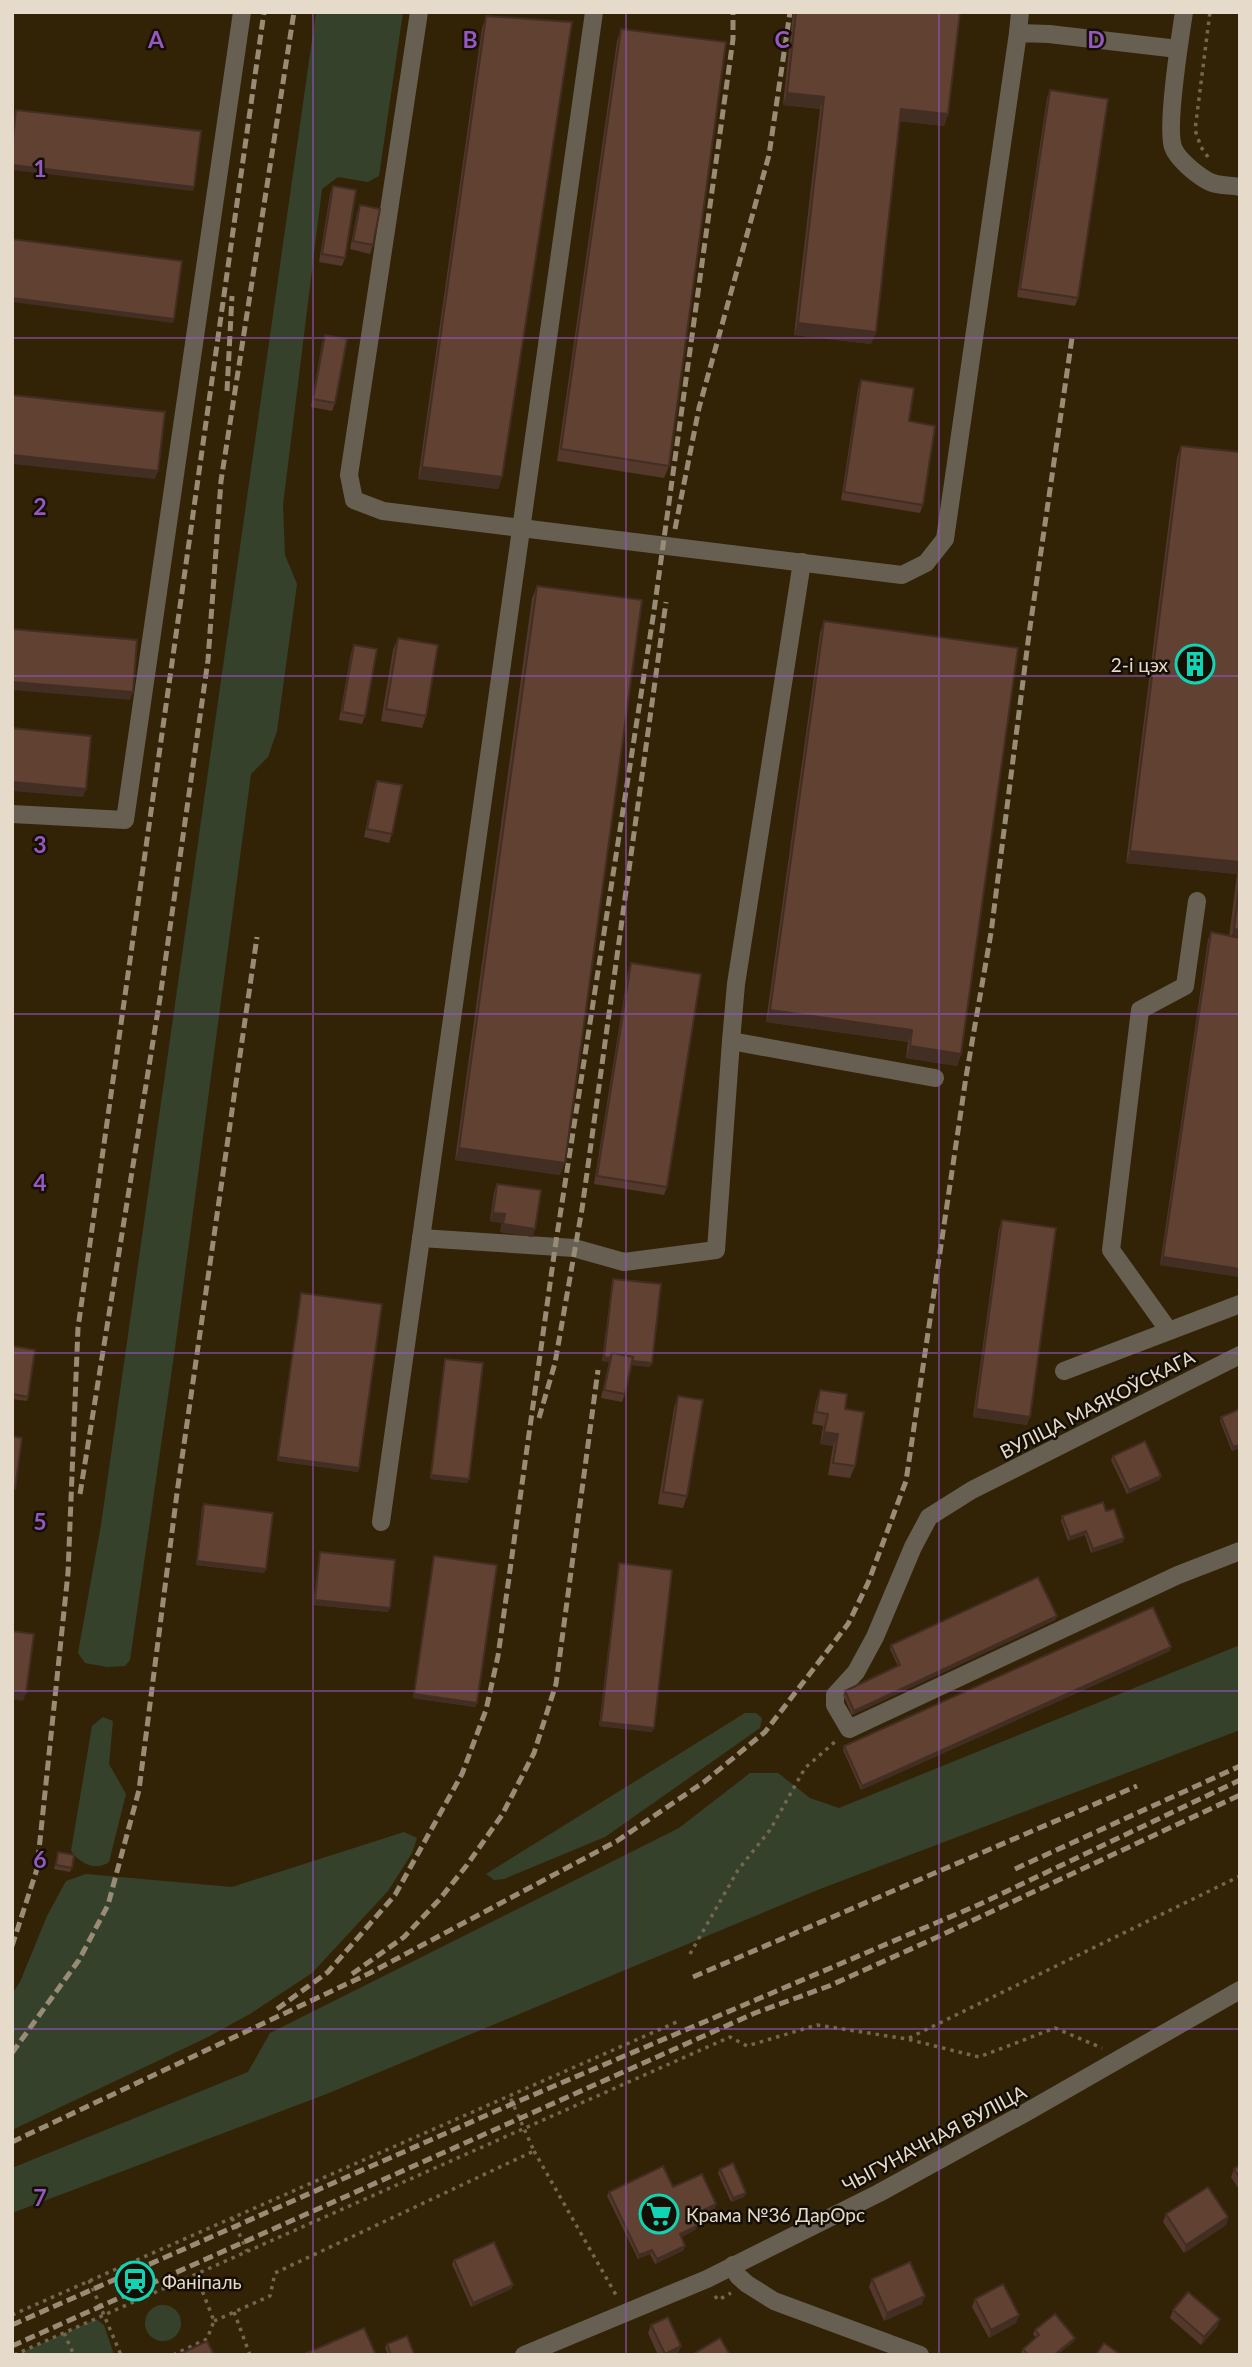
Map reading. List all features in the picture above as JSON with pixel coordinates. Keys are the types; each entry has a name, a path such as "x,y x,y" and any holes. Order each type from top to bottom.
{"street":[{"path":"12,814 125,820 242,12"},
{"path":"419,12 349,475 354,500 383,510 902,575 926,563 946,538 1020,12"},
{"path":"381,1522 594,12"},
{"path":"1184,12 1178,49 1172,126 1173,148 1185,163 1209,182 1240,187"},
{"path":"1018,33 1178,49"},
{"path":"421,1237 574,1248 624,1262 716,1250 736,984 802,562"},
{"path":"1169,1331 1111,1250 1140,1010 1185,986 1197,901"},
{"path":"731,1041 935,1078"},
{"path":"1064,1371 1240,1304"},
{"name":"ВУЛІЦА МАЯКОЎСКАГА","path":"849,1729 835,1705 835,1695 856,1672 875,1637 913,1546 929,1517 972,1490 1240,1355"},
{"path":"849,1729 1178,1575 1240,1551"},
{"name":"ЧЫГУНАЧНАЯ ВУЛІЦА","path":"524,2355 706,2279 879,2193 1026,2113 1240,1990"},
{"path":"733,2265 738,2276 747,2284 774,2301 920,2355"}],"path":[{"path":"1210,12 1195,130 1200,147 1209,159 1216,162"},
{"path":"690,1954 738,1870 770,1830 805,1768 849,1729"},
{"path":"907,2039 1240,1876"},
{"path":"12,2315 679,2021"},
{"path":"14,2355 730,2037 747,2046 817,2025 907,2039 979,2057 1055,2028 1110,2051"},
{"path":"509,2095 534,2151 620,2305"},
{"path":"214,2321 270,2296 275,2273 534,2151"},
{"path":"232,2217 247,2251"},
{"path":"173,2355 207,2339 214,2321 195,2274"},
{"path":"89,2280 121,2355"},
{"path":"234,2312 250,2355"},
{"path":"64,2332 73,2353"}],"green space":[{"path":"316,12 403,12 379,176 368,182 338,177 322,189 283,505 285,555 297,584 277,731 268,757 251,774 176,1341 130,1660 125,1666 107,1667 85,1663 78,1653 101,1525"},
{"path":"1240,1645 1240,1730 820,1889 329,2093 12,2213 12,2168 248,2072 270,2033 679,1828 750,1773 778,1773 810,1798 839,1808"},
{"path":"745,1713 756,1713 762,1718 760,1728 605,1837 504,1879 494,1880 486,1874"},
{"path":"103,1717 113,1721 109,1764 126,1794 109,1862 93,1866 83,1862 71,1851 92,1726"},
{"path":"404,1832 417,1838 412,1853 388,1891 312,1973 250,2014 206,2038 12,2130 12,1994 66,1881 86,1874 232,1887"},
{"path":"163,2305 175,2311 181,2323 175,2335 163,2341 151,2335 145,2323 151,2311"},
{"path":"96,2319 104,2325 114,2355 16,2355"}],"building":[{"path":"796,12 960,12 948,114 901,109 876,332 798,323 824,97 787,93"},
{"path":"486,16 572,22 502,477 422,467"},
{"path":"621,29 726,42 669,466 561,449"},
{"path":"1050,90 1108,99 1078,298 1020,289"},
{"path":"16,110 201,131 194,187 12,165"},
{"path":"333,186 356,190 345,258 322,254"},
{"path":"360,205 380,209 373,245 353,241"},
{"path":"12,239 182,261 174,319 12,298"},
{"path":"325,335 347,339 335,403 313,399"},
{"path":"861,380 914,388 909,421 935,426 923,505 844,492"},
{"path":"12,395 165,412 158,471 12,455"},
{"name":"2-і цэх","path":"1181,446 1240,452 1240,862 1130,851"},
{"path":"537,586 642,600 565,1163 459,1148"},
{"path":"824,621 1018,648 961,1054 910,1046 912,1030 770,1010"},
{"path":"12,629 137,640 133,692 12,682"},
{"path":"398,638 438,645 426,716 386,709"},
{"path":"354,645 377,649 365,716 342,712"},
{"path":"12,728 91,736 86,789 12,782"},
{"path":"377,781 402,785 392,834 367,829"},
{"path":"1240,880 1240,930 1234,929"},
{"path":"1211,932 1240,938 1240,1269 1163,1257"},
{"path":"631,963 701,974 667,1187 597,1176"},
{"path":"497,1184 541,1190 535,1229 503,1224 505,1214 493,1213"},
{"path":"1002,1220 1056,1228 1030,1417 976,1409"},
{"path":"613,1279 661,1284 652,1363 632,1361 633,1357 612,1353 610,1358 604,1357"},
{"path":"301,1293 382,1304 359,1468 278,1457"},
{"path":"12,1346 35,1350 28,1397 12,1394"},
{"path":"612,1353 633,1357 625,1394 604,1390"},
{"path":"445,1359 483,1363 469,1479 431,1475"},
{"path":"820,1390 847,1394 845,1409 864,1412 855,1466 833,1463 838,1434 824,1432 828,1414 816,1412"},
{"path":"678,1396 703,1400 687,1496 663,1492"},
{"path":"1240,1409 1240,1445 1233,1447 1221,1417"},
{"path":"12,1436 22,1438 15,1489 12,1488"},
{"path":"1145,1441 1161,1476 1129,1490 1113,1456"},
{"path":"1103,1502 1106,1511 1114,1509 1124,1538 1093,1549 1086,1531 1070,1537 1062,1516"},
{"path":"204,1504 273,1513 266,1569 197,1561"},
{"path":"320,1552 395,1560 390,1608 315,1600"},
{"path":"434,1556 497,1565 477,1703 414,1694"},
{"path":"619,1563 672,1570 654,1728 601,1722"},
{"path":"1038,1577 1057,1616 854,1711 845,1691 900,1665 891,1645"},
{"path":"1153,1607 1171,1647 862,1786 844,1746"},
{"path":"12,1631 34,1634 26,1693 12,1691"},
{"path":"58,1852 74,1855 72,1868 56,1865"},
{"path":"733,2163 746,2193 733,2198 720,2169"},
{"path":"1240,2165 1240,2178 1234,2169"},
{"name":"Крама №36 ДарОрс","path":"663,2166 673,2187 702,2174 716,2204 692,2216 697,2226 680,2234 685,2246 657,2259 652,2250 639,2255 609,2192"},
{"path":"1208,2187 1228,2217 1186,2245 1166,2214"},
{"path":"494,2242 513,2285 473,2303 454,2260"},
{"path":"910,2262 925,2296 887,2313 872,2279"},
{"path":"1003,2284 1019,2315 991,2330 975,2299"},
{"path":"1188,2292 1220,2319 1204,2337 1173,2310"},
{"path":"1055,2314 1075,2338 1054,2355 1028,2355 1023,2349 1039,2335 1035,2330"},
{"path":"668,2317 681,2346 665,2354 651,2325"},
{"path":"364,2328 376,2355 302,2355"},
{"path":"407,2336 414,2354 391,2355 387,2344"},
{"path":"720,2338 730,2355 696,2355 695,2353"},
{"path":"207,2341 214,2355 178,2355"},
{"path":"1104,2343 1121,2355 1096,2355"}],"railway":[{"path":"12,1946 37,1869 68,1573 78,1328 264,12"},
{"path":"80,1494 160,998 208,660 221,481 294,12"},
{"path":"277,2009 328,1972 395,1895 462,1774 486,1710 498,1656 555,1248 654,611 733,39 733,12"},
{"path":"675,529 699,408 769,155 790,12"},
{"path":"227,391 232,296"},
{"path":"12,2142 370,1973 617,1841 704,1782 765,1732 848,1624 868,1583 906,1481 966,1077 991,933 1029,634 1072,338"},
{"path":"539,1418 555,1363 582,1209 666,602"},
{"path":"12,2053 79,1960 108,1905 139,1790 177,1493 257,937"},
{"path":"352,1974 404,1937 439,1900 502,1815 534,1753 556,1684 598,1370"},
{"path":"1015,1869 1240,1766"},
{"path":"12,2325 512,2104 978,1905 1240,1780"},
{"path":"693,1977 1137,1786"},
{"path":"12,2346 755,2013 829,1986 1240,1795"}],"place":[{"name":"2-і цэх","path":"1195,664"},
{"name":"Крама №36 ДарОрс","path":"659,2214"},
{"name":"Фаніпаль","path":"135,2281"}]}
